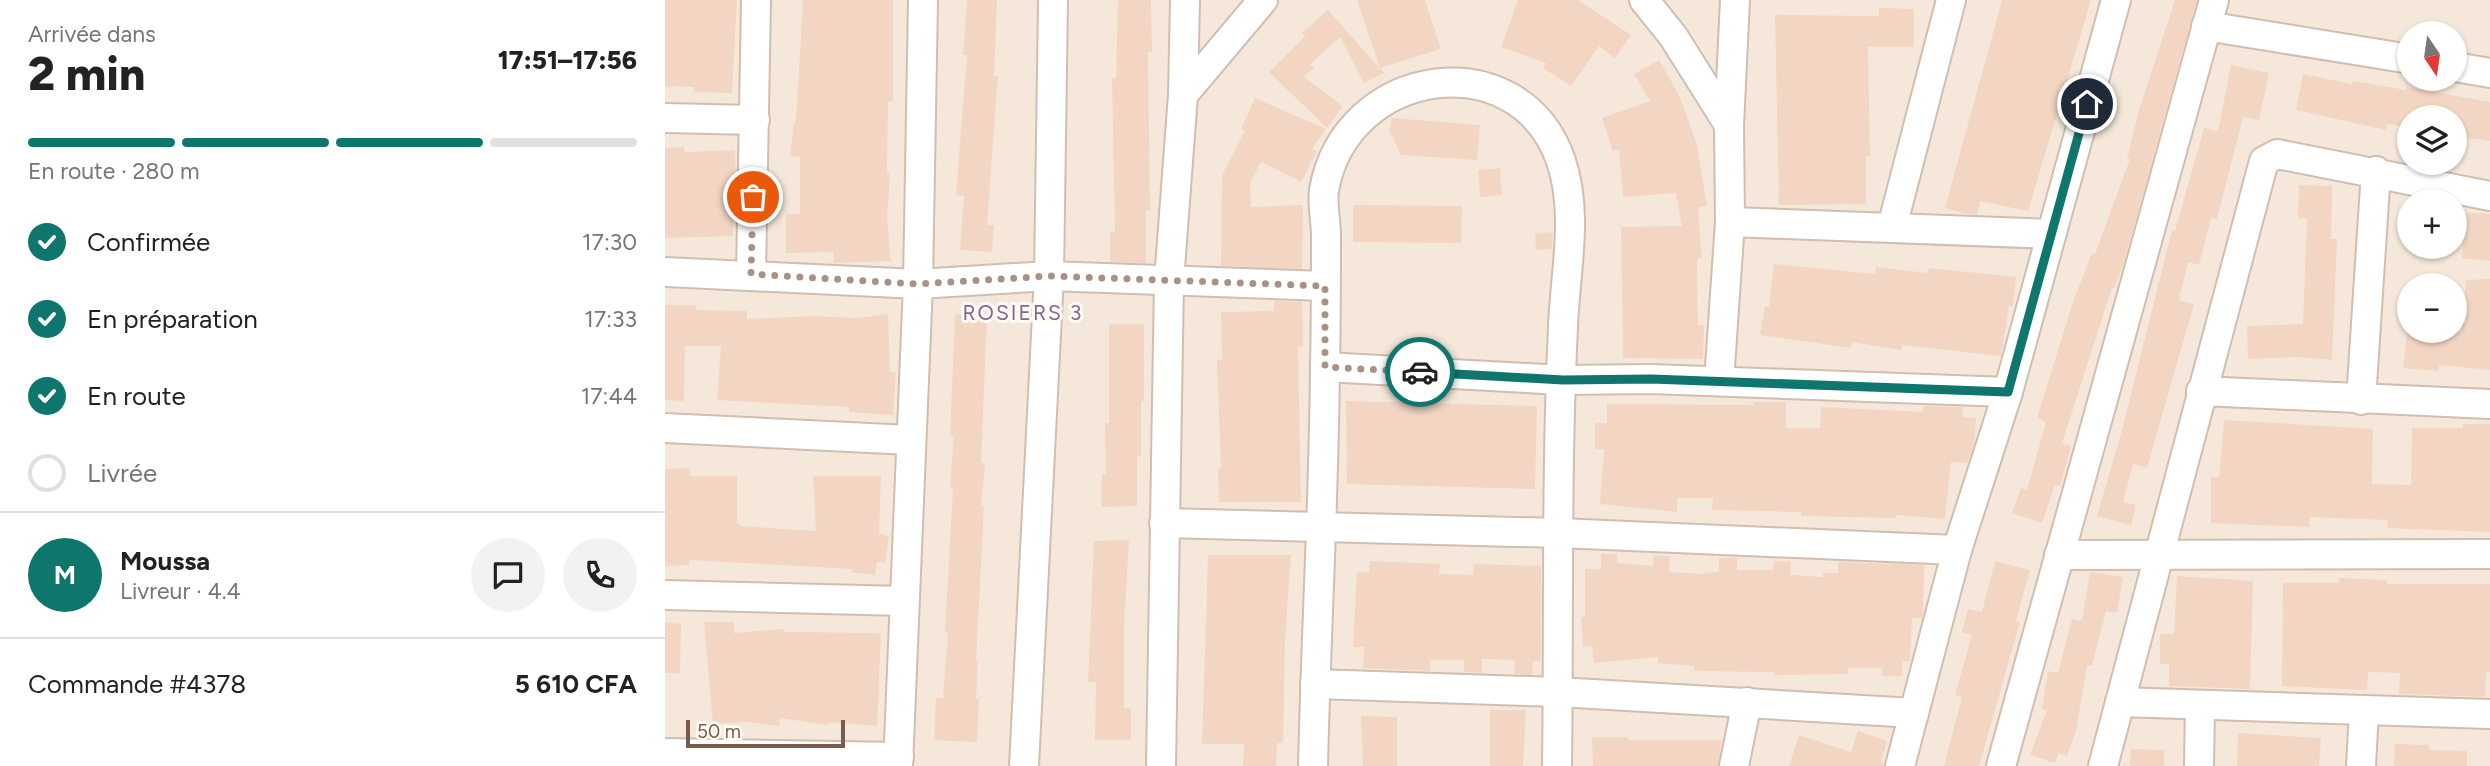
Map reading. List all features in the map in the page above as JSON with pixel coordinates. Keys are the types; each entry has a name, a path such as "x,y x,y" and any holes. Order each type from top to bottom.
{"street":[{"path":"751,274 756,0"},
{"path":"665,753 899,761 918,284 923,0"},
{"path":"1024,766 1049,276 1053,0"},
{"path":"1161,766 1168,281 1182,95 1185,0"},
{"path":"1182,95 1263,0"},
{"path":"1644,0 1673,36 1729,125"},
{"path":"1719,381 1730,222 1729,125 1735,0"},
{"path":"1892,227 1951,0"},
{"path":"1900,766 1957,550 2008,392 2116,0"},
{"path":"2001,766 2210,13 2397,56"},
{"path":"2467,69 2490,73"},
{"path":"1313,766 1325,367 1324,192 1337,151 1347,132 1382,102 1422,84 1450,82 1478,86 1506,96 1531,115 1557,151 1568,185 1570,218 1563,326 1557,766"},
{"path":"665,118 755,120"},
{"path":"2103,766 2264,161 2277,154 2376,171 2490,196"},
{"path":"2361,400 2376,171"},
{"path":"1730,222 2051,234"},
{"path":"665,272 918,284 1049,276 1325,286"},
{"path":"1325,367 1563,380 1719,381 2008,392"},
{"path":"2201,391 2490,404"},
{"path":"665,428 910,440"},
{"path":"1164,523 1559,533 1957,550"},
{"path":"2059,555 2490,554"},
{"path":"665,595 904,601"},
{"path":"1315,684 1558,692 1914,713"},
{"path":"1734,766 1747,702"},
{"path":"2120,702 2490,715"},
{"path":"2199,766 2200,705"},
{"path":"2361,766 2364,710"}],"shaded area":[{"path":"665,0 2490,0 2490,766 665,766"}],"building":[{"path":"665,0 737,0 732,93 694,92 694,87 665,86"},
{"path":"803,0 893,0 893,101 888,101 887,173 890,173 887,219 891,261 834,263 833,252 786,253 786,214 800,214 800,157 790,156 796,122"},
{"path":"967,0 997,0 994,76 998,76 987,225 994,225 992,252 960,250 964,196 956,195 967,55 963,55"},
{"path":"1118,0 1151,0 1152,52 1148,52 1150,210 1146,210 1146,263 1110,262 1110,232 1115,232 1112,78 1116,78"},
{"path":"1357,0 1425,0 1441,49 1380,68"},
{"path":"1518,0 1578,0 1631,35 1615,58 1599,46 1571,86 1543,68 1546,63 1501,47"},
{"path":"2002,0 2091,0 2028,211 1980,201 1977,215 1967,214 1945,208"},
{"path":"2175,0 2197,0 2124,262 2114,289 2112,288 2062,443 2071,446 2060,486 2055,485 2042,523 2012,513 2021,488 2027,490 2046,422 2037,418 2073,302 2092,253 2095,254 2130,159 2127,159 2139,110"},
{"path":"1879,8 1914,9 1914,47 1868,47 1870,156 1866,156 1866,204 1779,205 1775,15 1879,16"},
{"path":"1328,10 1384,73 1364,83 1340,37 1310,64 1314,68 1304,77 1343,106 1327,128 1269,72 1305,36 1302,33"},
{"path":"1659,60 1679,95 1697,145 1707,206 1698,208 1702,258 1697,259 1698,325 1704,325 1703,359 1623,358 1621,227 1682,226 1676,193 1623,197 1619,149 1613,151 1602,118 1650,101 1634,74"},
{"path":"2231,65 2269,73 2259,120 2243,117 2217,219 2211,218 2199,265 2188,262 2179,300 2194,304 2147,468 2133,464 2123,502 2136,505 2131,525 2097,516 2121,434 2172,230 2175,231 2204,128 2218,131"},
{"path":"2303,74 2352,84 2353,81 2397,88 2397,91 2428,91 2490,102 2490,141 2467,138 2467,105 2397,105 2397,126 2387,124 2386,130 2296,110"},
{"path":"1255,98 1326,129 1312,149 1317,151 1301,182 1261,162 1250,183 1251,207 1303,205 1302,269 1221,266 1222,175 1245,131 1241,129"},
{"path":"1392,118 1480,125 1477,160 1401,155 1389,131"},
{"path":"684,147 685,152 735,150 736,182 731,183 733,236 665,238 665,148"},
{"path":"1500,168 1502,195 1480,197 1478,170"},
{"path":"2299,185 2332,186 2331,239 2337,239 2332,360 2298,357 2248,359 2247,326 2303,324 2307,219 2298,218"},
{"path":"1353,205 1462,206 1461,243 1353,242"},
{"path":"2467,213 2490,214 2490,261 2467,259"},
{"path":"1553,232 1552,249 1536,250 1535,234"},
{"path":"1774,264 1875,274 1876,267 1928,273 1929,268 2016,277 2013,306 2009,306 2001,356 1902,345 1901,350 1852,342 1851,348 1760,335 1765,306 1769,307"},
{"path":"2490,279 2490,370 2439,365 2439,371 2403,368 2406,343 2467,343 2467,280"},
{"path":"1274,301 1302,302 1303,347 1298,347 1301,502 1219,502 1218,468 1221,468 1217,360 1222,360 1221,312 1274,311"},
{"path":"665,305 696,305 696,310 747,311 747,319 814,316 858,318 888,314 890,372 896,373 893,415 849,412 849,407 717,400 721,346 685,346 684,401 665,400"},
{"path":"955,314 987,316 981,463 985,463 981,507 984,507 976,661 976,699 979,699 977,742 934,740 936,698 943,698 948,632 945,631 953,488 950,488 954,436 950,436"},
{"path":"1109,324 1144,324 1144,401 1141,401 1141,456 1137,456 1137,506 1101,507 1102,474 1106,474 1105,423 1109,423"},
{"path":"1346,401 1537,406 1535,489 1347,484"},
{"path":"1754,402 1786,402 1786,428 1820,428 1821,407 1923,412 1923,406 1963,407 1962,417 1976,418 1974,442 1968,463 1951,462 1945,519 1896,515 1896,518 1801,516 1801,512 1712,510 1713,498 1677,498 1677,512 1600,504 1604,449 1595,449 1595,423 1607,423 1607,404 1754,405"},
{"path":"2224,420 2373,429 2372,484 2411,485 2412,428 2463,428 2463,424 2490,424 2490,532 2387,528 2388,520 2310,517 2309,527 2211,523 2211,477 2219,477"},
{"path":"690,468 690,476 737,476 737,523 741,526 816,531 813,476 881,476 879,534 889,536 885,563 877,562 875,575 852,572 853,569 689,560 689,565 665,566 665,469"},
{"path":"1129,540 1124,626 1124,708 1131,708 1131,740 1095,740 1096,682 1088,682 1094,541"},
{"path":"1601,554 1617,554 1617,563 1653,566 1654,555 1670,556 1669,572 1703,574 1719,571 1719,558 1737,558 1737,570 1773,570 1774,561 1791,562 1790,575 1823,577 1823,573 1838,573 1838,562 1924,565 1923,614 1922,618 1912,618 1910,661 1902,661 1902,676 1882,676 1882,668 1848,668 1848,674 1774,675 1774,672 1694,671 1694,666 1658,663 1658,657 1594,663 1592,646 1583,647 1581,617 1585,617 1585,569 1601,569"},
{"path":"1208,555 1291,555 1285,640 1283,743 1277,743 1276,766 1243,766 1244,744 1202,744"},
{"path":"1370,561 1440,564 1439,574 1473,575 1474,564 1541,566 1541,661 1533,661 1532,675 1514,674 1515,660 1482,659 1482,673 1464,672 1464,660 1430,660 1430,671 1363,668 1364,647 1353,647 1357,572 1369,572"},
{"path":"1995,561 2030,570 2016,621 2020,622 1979,766 1944,766 1962,697 1955,695 1972,635 1962,632 1968,609 1982,612"},
{"path":"2090,572 2123,577 2117,613 2106,611 2092,666 2087,665 2076,731 2067,756 2058,753 2055,763 2030,755 2047,710 2042,709 2048,671 2058,673 2072,619 2082,621"},
{"path":"2177,576 2253,581 2250,689 2169,686 2169,664 2160,664 2160,634 2174,634"},
{"path":"2339,578 2387,580 2387,584 2490,584 2490,672 2486,672 2485,697 2399,694 2400,673 2368,672 2367,690 2282,686 2283,583 2339,583"},
{"path":"665,622 681,624 680,673 665,673"},
{"path":"704,622 734,622 734,633 784,629 784,632 881,633 877,726 829,722 828,725 780,718 779,726 748,722 713,724"},
{"path":"1490,710 1526,710 1523,766 1490,766"},
{"path":"1361,716 1397,717 1397,766 1363,766"},
{"path":"1858,731 1887,741 1881,761 1884,766 1789,766 1799,735 1851,752"},
{"path":"2238,733 2321,738 2319,766 2237,766"},
{"path":"1592,737 1628,737 1628,740 1722,740 1718,766 1593,766"},
{"path":"2395,744 2429,745 2429,750 2467,751 2467,766 2394,766"},
{"path":"2131,749 2164,750 2164,766 2130,766"}],"way so far":[{"path":"753,197 751,274 918,284 1049,276 1325,286 1325,367 1420,372"}],"district":[{"name":"ROSIERS 3","path":"1023,312"}],"route":[{"path":"1420,372 1563,380 1651,379 2008,392 2087,104"}]}
